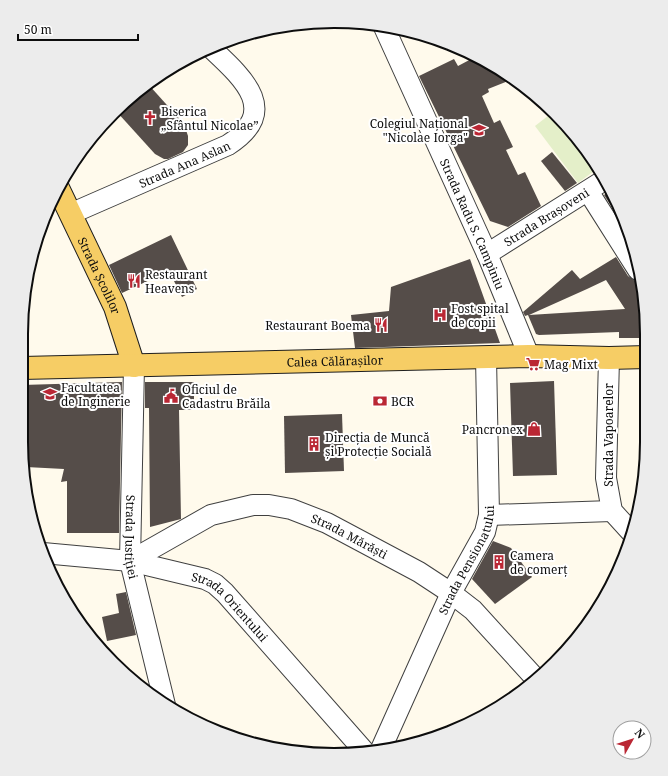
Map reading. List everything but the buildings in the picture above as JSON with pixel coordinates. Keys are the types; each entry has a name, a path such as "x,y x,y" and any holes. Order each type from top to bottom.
{"main road":[{"name":"Strada Școlilor","path":"62,196 115,306 134,366"},
{"name":"Calea Călărașilor","path":"28,368 529,356 640,357"}],"street":[{"name":"Strada Radu S. Campiniu","path":"387,33 487,254 529,356"},
{"name":"Strada Ana Aslan","path":"70,214 228,146 241,137 252,123 254,109 250,91 242,78 215,52"},
{"name":"Strada Brașoveni","path":"487,254 600,183"},
{"path":"588,191 631,259"},
{"name":"Strada Pensionatului","path":"383,744 451,593 485,532 489,515 486,357"},
{"name":"Strada Vapoarelor","path":"609,358 606,478 612,511"},
{"name":"Strada Justiției","path":"134,366 130,561 163,695"},
{"name":"Strada Mărăști","path":"130,561 211,514 253,505 269,505 291,509 327,523 419,572 451,593 473,610 532,675"},
{"path":"489,515 612,511 628,528"},
{"name":"Strada Orientului","path":"49,554 130,561 205,579 215,584 225,593 361,746"}],"green space":[{"path":"548,116 577,148 593,172 578,183 535,126"}],"place":[{"name":"Biserica „Sfântul Nicolae”","path":"150,118"},
{"name":"Colegiul Național \"Nicolae Iorga\"","path":"479,130"},
{"name":"Restaurant Heavens","path":"134,281"},
{"name":"Fost spital de copii","path":"440,315"},
{"name":"Restaurant Boema","path":"381,325"},
{"name":"Mag Mixt","path":"533,364"},
{"name":"Facultatea de Inginerie","path":"50,394"},
{"name":"Oficiul de Cadastru Brăila","path":"171,396"},
{"name":"BCR","path":"380,401"},
{"name":"Pancronex","path":"534,429"},
{"name":"Direcția de Muncă și Protecție Socială","path":"314,444"},
{"name":"Camera de comerț","path":"499,562"}]}
